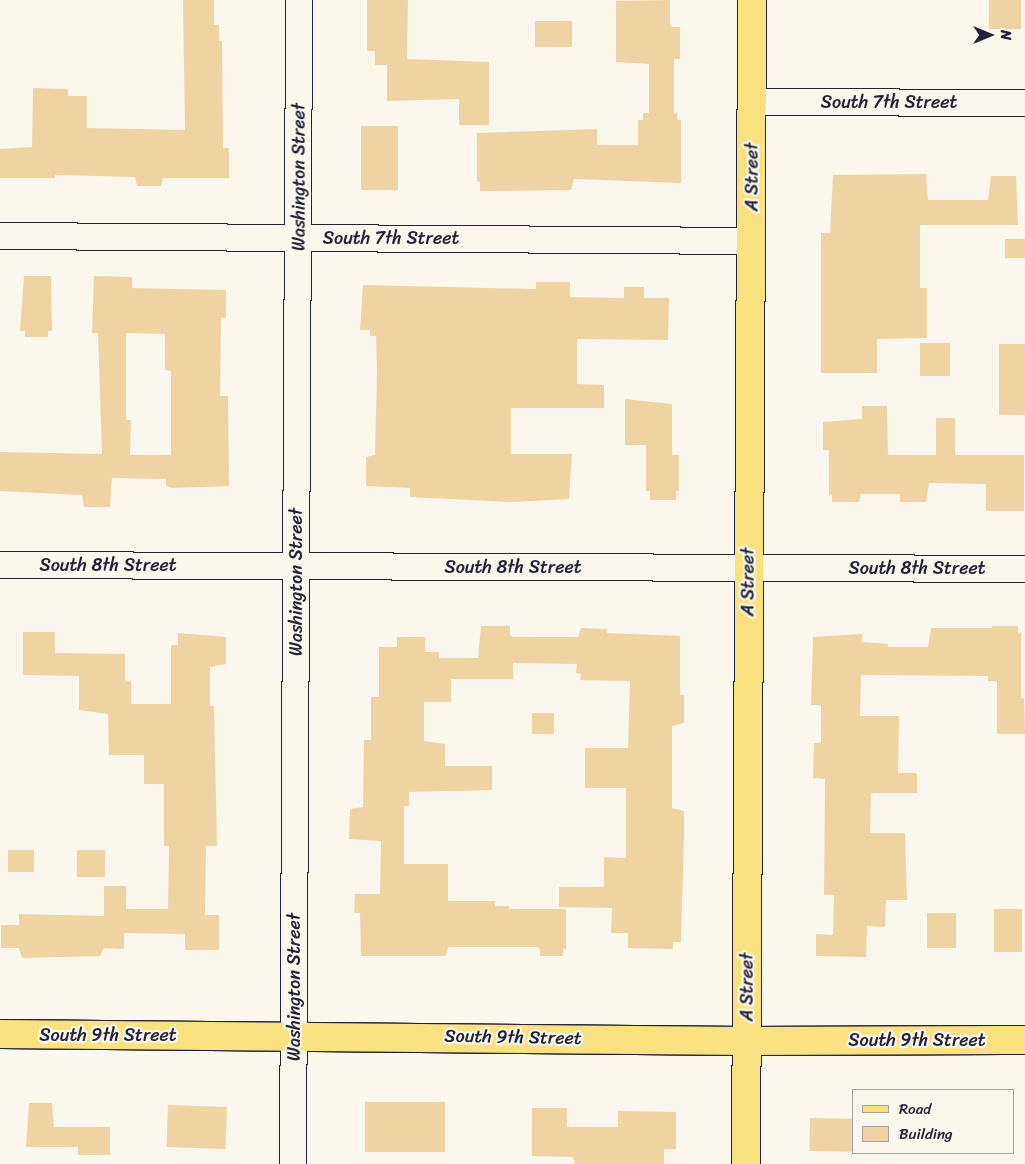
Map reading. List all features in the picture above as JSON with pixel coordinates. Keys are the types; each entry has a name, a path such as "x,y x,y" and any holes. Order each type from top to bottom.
{"main road":[{"name":"A Street","path":"746,1164 748,567 753,102 752,0"},
{"name":"South 9th Street","path":"0,1034 746,1041 1025,1040"}],"street":[{"name":"Washington Street","path":"293,1164 299,0"},
{"name":"South 7th Street","path":"753,102 1025,103"},
{"name":"South 7th Street","path":"0,236 752,241"},
{"name":"South 8th Street","path":"0,565 1025,569"}],"building":[{"path":"183,0 214,0 214,25 219,25 219,41 222,41 223,148 229,148 229,178 163,178 161,186 137,186 135,177 55,175 55,178 0,178 0,149 32,147 33,88 68,89 68,96 87,96 87,128 185,130"},
{"path":"367,0 408,0 407,59 489,62 489,125 459,125 459,99 387,101 387,65 375,65 375,51 367,51"},
{"path":"670,0 670,24 672,27 680,27 680,59 674,59 674,113 677,113 677,120 681,120 681,183 574,179 571,190 480,191 480,182 477,182 477,133 597,129 597,145 638,145 638,120 643,120 643,113 649,113 649,64 616,62 616,1"},
{"path":"989,0 1021,0 1021,29 989,29"},
{"path":"535,21 572,21 572,47 535,47"},
{"path":"361,126 398,126 398,190 361,190"},
{"path":"926,174 928,200 988,200 991,176 1016,176 1018,225 920,225 920,288 927,288 927,338 877,339 877,373 821,373 821,233 830,233 833,175"},
{"path":"1005,239 1025,239 1025,258 1005,258"},
{"path":"24,276 51,276 52,331 48,331 48,337 25,337 25,331 20,331"},
{"path":"94,276 132,277 132,288 226,290 226,318 221,318 220,396 228,396 229,486 173,488 166,486 166,479 112,478 110,507 84,507 82,495 0,491 0,452 102,454 98,333 92,333","holes":["126,333 165,334 165,370 171,371 171,455 130,455 131,420 126,420"]},
{"path":"536,282 570,282 570,297 624,298 624,287 644,287 644,298 669,298 668,340 577,339 577,384 604,385 604,408 511,408 511,454 572,454 569,499 512,502 410,497 410,488 366,486 366,457 375,455 377,372 376,336 370,336 370,330 360,330 363,285 536,289"},
{"path":"920,343 950,343 950,376 920,376"},
{"path":"999,344 1025,344 1025,415 999,415"},
{"path":"625,399 672,404 672,455 679,455 679,491 676,491 676,500 650,500 650,491 646,491 646,445 625,445"},
{"path":"862,406 887,406 888,455 936,455 936,418 955,418 955,455 1024,455 1024,511 986,511 986,484 929,483 926,502 900,502 900,494 861,494 859,502 832,502 832,495 829,495 829,450 823,450 823,422 862,419"},
{"path":"481,626 510,626 510,635 513,637 578,637 581,628 607,629 607,633 680,636 680,695 684,695 684,723 672,726 672,808 684,811 684,837 681,942 673,942 673,949 628,948 628,933 611,933 612,908 559,907 559,887 604,887 604,857 626,858 626,788 585,788 585,748 628,748 630,681 580,680 581,674 576,673 577,664 513,663 513,679 451,679 451,702 424,702 424,741 445,744 445,766 492,766 492,790 409,792 409,806 404,806 404,864 448,864 448,901 495,901 495,906 509,906 509,909 566,909 566,949 563,949 563,956 540,956 540,949 537,947 448,947 446,956 361,956 360,913 354,913 355,894 380,894 381,841 349,839 350,809 363,807 364,740 371,740 371,697 379,697 379,647 397,647 397,637 425,637 425,652 439,652 439,658 478,658"},
{"path":"992,626 1018,626 1018,633 1021,633 1021,698 1024,698 1025,734 997,734 997,681 988,681 988,676 861,675 860,716 899,716 898,773 917,773 917,793 871,793 870,833 905,833 907,900 886,900 885,927 867,926 866,957 816,956 816,934 833,935 834,895 824,895 825,779 813,778 814,743 821,743 821,705 811,705 813,637 862,634 862,642 888,644 888,647 928,647 931,628 992,628"},
{"path":"23,632 55,632 55,653 125,654 125,681 131,681 131,704 171,704 171,645 178,645 178,633 226,637 226,664 210,667 210,706 214,706 217,846 206,846 205,915 219,915 219,950 185,950 185,934 124,933 124,949 104,948 100,956 22,958 19,948 1,948 1,925 19,925 19,914 104,916 104,886 126,886 126,909 168,909 169,846 164,846 164,784 144,784 144,755 109,755 108,714 79,710 79,676 23,675"},
{"path":"532,713 554,713 554,734 532,734"},
{"path":"8,850 34,850 34,872 8,872"},
{"path":"77,850 105,850 105,877 77,877"},
{"path":"994,909 1022,909 1022,952 994,952"},
{"path":"927,913 956,913 956,948 927,948"},
{"path":"365,1102 445,1102 445,1152 365,1152"},
{"path":"29,1103 52,1103 54,1127 110,1127 110,1155 78,1155 78,1147 26,1147"},
{"path":"168,1105 227,1107 225,1149 167,1147"},
{"path":"532,1108 567,1108 567,1127 618,1127 618,1111 676,1112 676,1149 664,1149 664,1164 575,1164 573,1157 532,1156"},
{"path":"810,1118 852,1119 852,1152 809,1151"}]}
